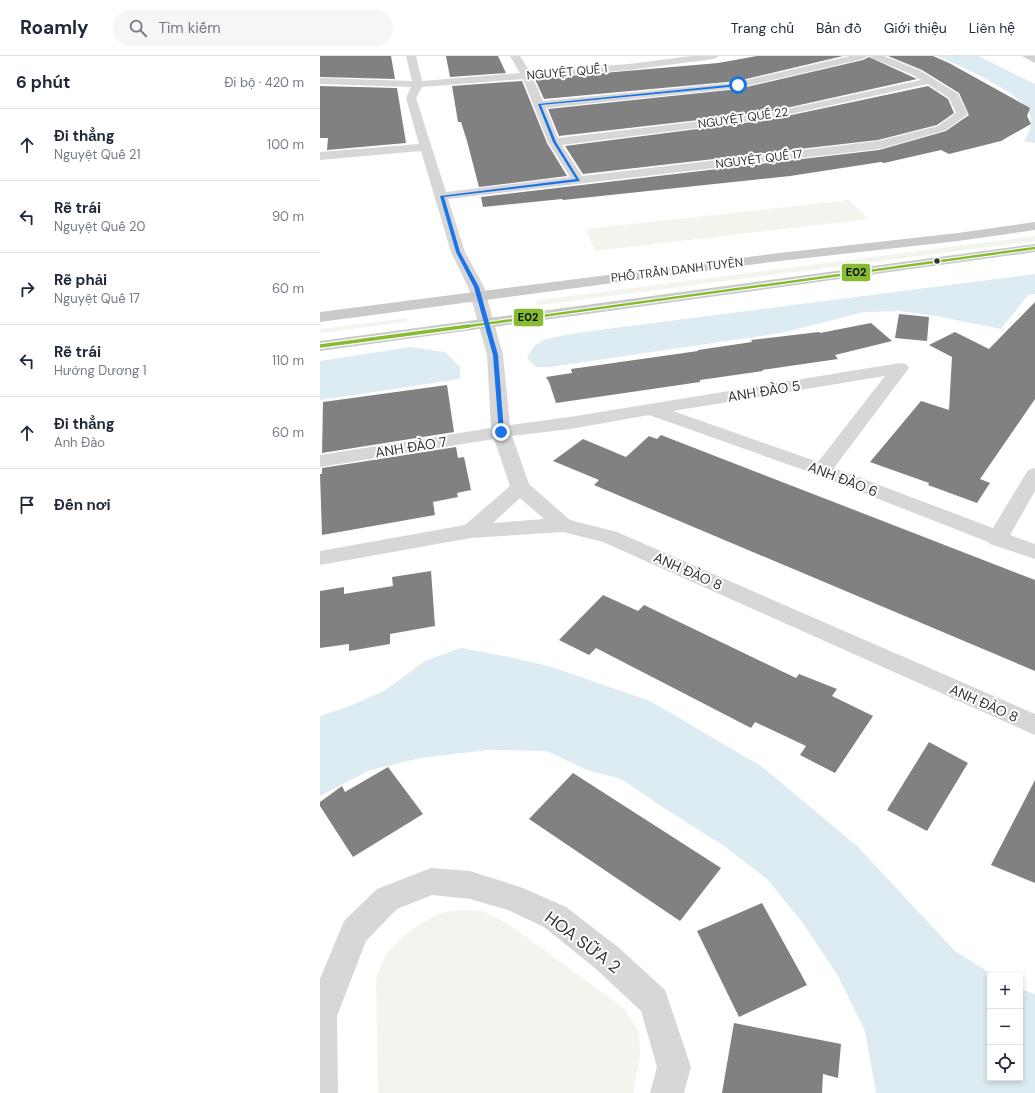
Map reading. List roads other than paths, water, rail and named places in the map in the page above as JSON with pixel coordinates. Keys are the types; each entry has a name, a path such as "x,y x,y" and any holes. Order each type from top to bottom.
{"main road":[{"path":"1027,56 1035,60"},
{"name":"PHỐ TRẦN DANH TUYÊN","path":"320,317 771,258 958,237 1035,226"},
{"name":"PHỐ TRẦN DANH TUYÊN","path":"320,346 1035,248"}],"street":[{"path":"411,56 418,84 411,98 458,252 476,287 495,355 501,432 520,487 563,525"},
{"path":"515,56 527,75 554,142 578,180"},
{"path":"620,56 629,67"},
{"name":"NGUYỆT QUẾ 1","path":"320,81 418,84 629,67 714,56"},
{"path":"539,104 738,85 864,56"},
{"name":"NGUYỆT QUẾ 17","path":"442,196 879,145 942,128 962,114 954,96 917,73 875,56"},
{"name":"NGUYỆT QUẾ 22","path":"554,142 768,116 930,81"},
{"path":"320,156 426,147"},
{"name":"ANH ĐÀO 5","path":"501,432 650,410 900,368 822,470"},
{"name":"ANH ĐÀO 6","path":"650,410 822,470 1035,552"},
{"name":"ANH ĐÀO 7","path":"320,461 501,432"},
{"path":"998,539 1035,474"},
{"path":"471,531 520,487"},
{"name":"ANH ĐÀO 8","path":"320,558 471,531 563,525 610,536 1035,725"},
{"name":"HOA SỮA 2","path":"321,1093 321,1016 355,931 387,899 431,881 470,885 513,898 555,916 607,958 654,1001 674,1067 667,1093"}]}
